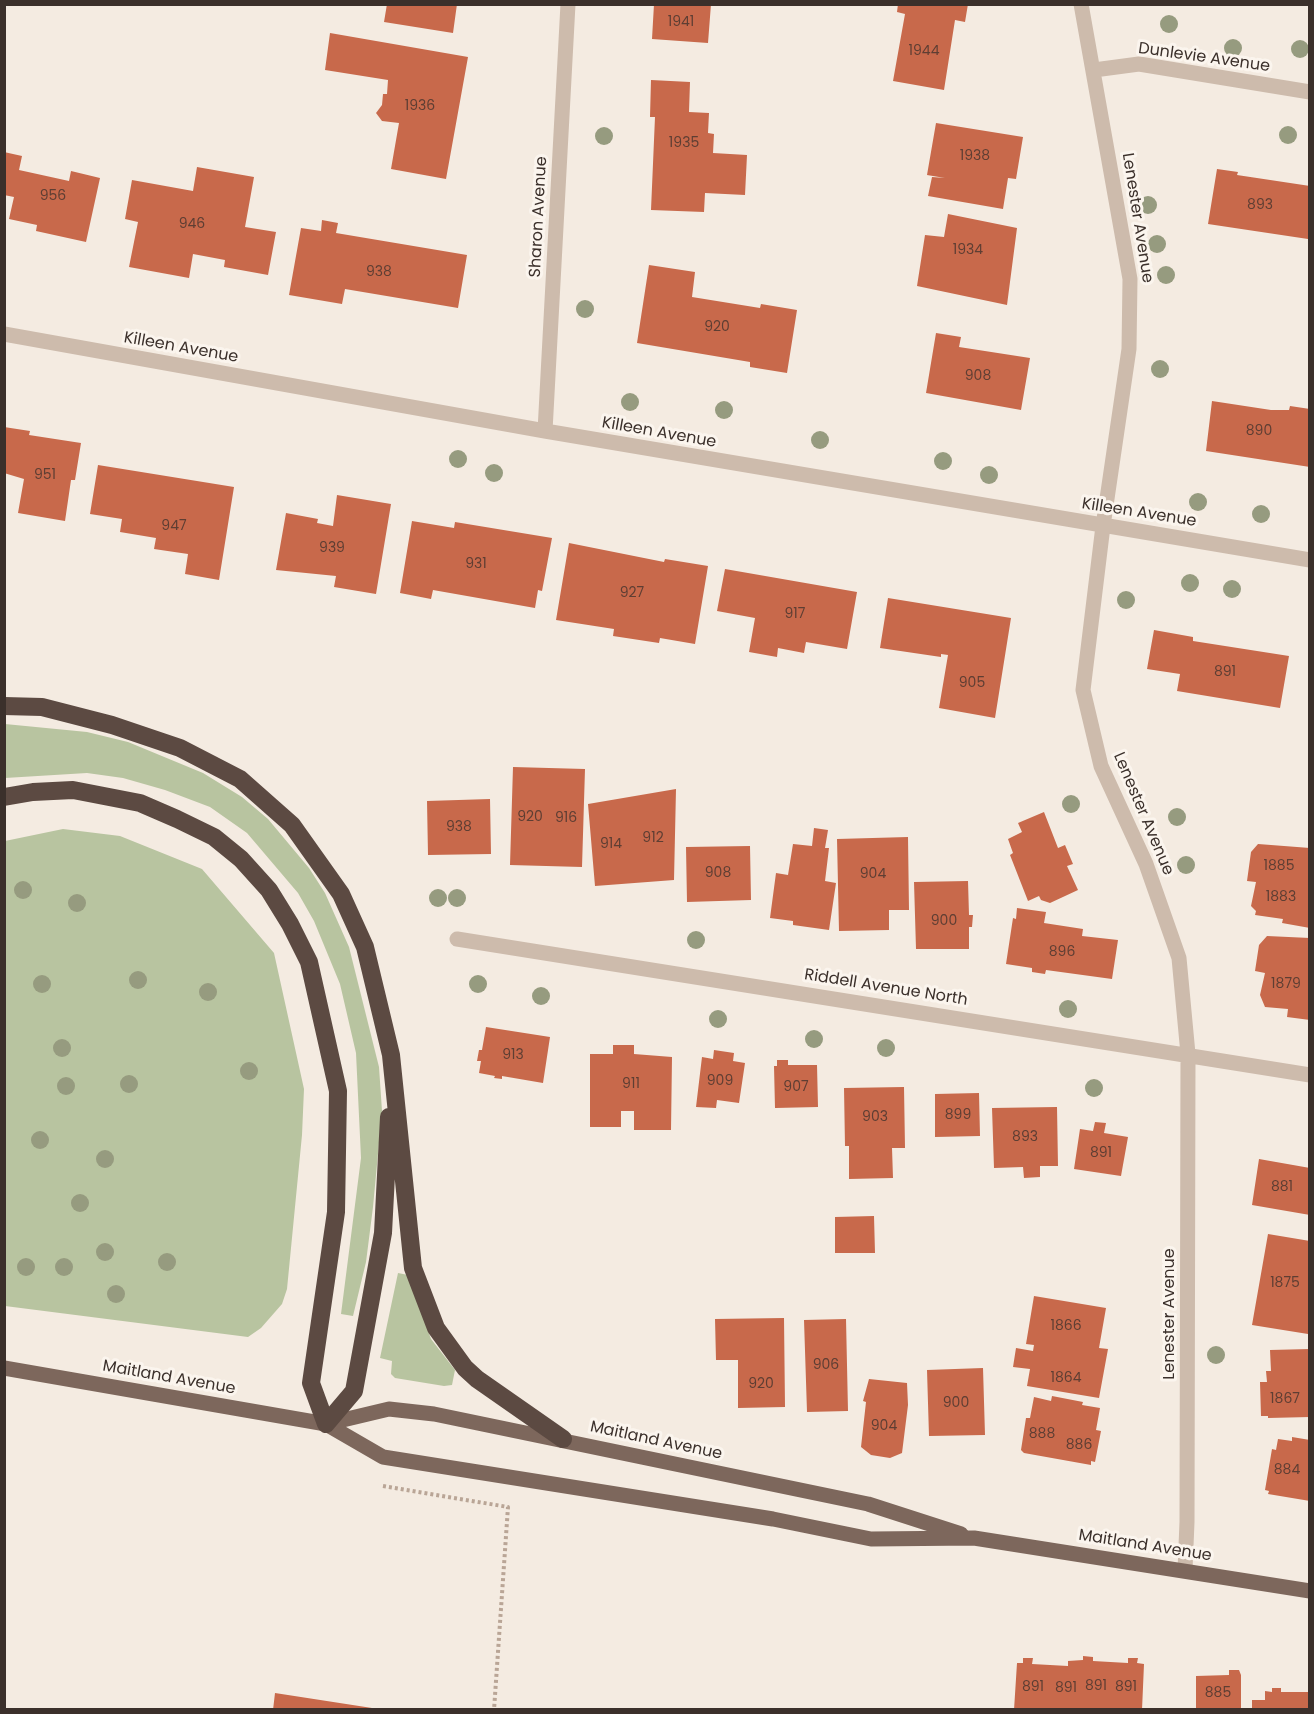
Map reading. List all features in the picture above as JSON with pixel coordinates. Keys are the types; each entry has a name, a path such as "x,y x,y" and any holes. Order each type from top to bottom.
{"highway":[{"path":"4,706 42,707 112,725 180,748 240,779 292,825 341,894 355,926 376,988 391,1055 414,1268 436,1328 465,1368 477,1379 563,1439"},
{"path":"4,797 33,792 73,790 140,803 177,819 214,837 241,859 270,890 290,924 309,962 338,1091 336,1212 311,1383 327,1424"},
{"path":"327,1424 354,1390 383,1233 391,1055"}],"main road":[{"name":"Maitland Avenue","path":"4,1368 327,1424 383,1457 773,1519 871,1539 974,1538"},
{"name":"Maitland Avenue","path":"327,1424 389,1409 434,1414 868,1504 974,1538 1310,1591"}],"street":[{"name":"Sharon Avenue","path":"545,431 568,4"},
{"name":"Lenester Avenue","path":"1081,4 1130,279 1129,349 1103,526 1083,690 1101,766 1146,864 1179,958 1188,1054 1185,1570"},
{"name":"Dunlevie Avenue","path":"1094,70 1139,64 1310,92"},
{"name":"Killeen Avenue","path":"4,334 545,431 1310,560"},
{"name":"Riddell Avenue North","path":"457,939 1310,1075"}],"path":[{"path":"382,1486 508,1507 494,1710"}],"green space":[{"path":"5,724 87,732 128,742 203,773 242,797 268,819 309,868 325,893 349,947 379,1067 382,1111 366,1262 353,1316 341,1314 361,1158 356,1053 340,984 314,921 298,893 247,833 210,807 165,790 123,778 87,773 5,778"},
{"path":"63,829 120,836 202,869 274,953 304,1089 302,1135 287,1289 282,1304 261,1328 248,1337 5,1306 5,841"},
{"path":"398,1273 408,1275 431,1339 455,1370 452,1385 444,1386 395,1378 391,1374 392,1361 380,1358"}],"building":[{"path":"387,4 457,4 453,33 384,22"},
{"path":"654,4 711,4 708,43 652,39"},
{"path":"898,4 968,4 965,22 955,20 944,90 893,81 905,14 897,12"},
{"path":"330,33 468,57 446,179 391,169 399,123 382,121 376,113 382,105 383,94 387,94 388,80 325,70"},
{"path":"651,80 690,82 689,112 709,113 708,133 714,134 713,153 747,155 745,195 705,193 704,212 651,210 655,117 650,117"},
{"path":"936,123 1023,137 1016,179 1008,178 1003,209 928,196 932,177 945,178 927,175"},
{"path":"4,152 22,156 19,170 69,181 71,171 100,178 86,242 36,231 37,225 9,219 14,197 4,195"},
{"path":"197,167 254,177 245,227 276,232 268,275 224,267 225,260 193,254 189,278 129,267 138,222 125,219 132,180 193,191"},
{"path":"1217,169 1238,172 1237,175 1310,186 1308,239 1208,224"},
{"path":"948,214 1017,228 1007,305 917,286 925,235 944,237"},
{"path":"322,220 338,223 336,233 467,255 458,308 345,289 342,304 289,295 301,228 321,231"},
{"path":"649,265 695,272 692,297 760,308 761,304 797,310 787,373 750,367 750,362 637,343"},
{"path":"936,333 961,337 959,347 1030,358 1021,410 926,393"},
{"path":"1212,401 1271,410 1289,410 1290,406 1310,409 1310,467 1206,451"},
{"path":"4,427 30,431 29,435 81,443 75,480 71,480 65,521 18,513 24,479 4,473"},
{"path":"98,465 234,487 219,580 185,574 188,554 154,549 156,538 120,532 122,519 90,514"},
{"path":"337,495 391,504 376,594 334,587 336,576 276,570 286,513 318,519 317,523 333,526"},
{"path":"412,521 454,528 455,522 552,538 542,591 538,590 535,608 433,590 431,599 400,593"},
{"path":"569,543 664,562 665,559 708,566 695,644 660,638 659,643 613,636 614,629 556,620"},
{"path":"725,569 857,592 847,649 806,642 804,653 778,648 777,657 749,652 755,618 717,611"},
{"path":"888,598 1011,618 995,718 939,708 948,655 941,654 941,657 880,648"},
{"path":"1154,630 1193,637 1193,641 1289,656 1280,708 1177,691 1180,674 1147,669"},
{"path":"513,767 585,769 582,867 510,865"},
{"path":"676,789 674,880 595,886 588,804"},
{"path":"490,799 491,854 428,855 427,801"},
{"path":"1044,812 1058,848 1065,845 1073,864 1067,866 1078,890 1050,903 1041,900 1039,896 1028,901 1010,855 1013,853 1008,839 1022,832 1018,823"},
{"path":"814,828 828,830 825,848 829,848 825,881 836,883 829,930 793,925 793,921 770,918 776,873 788,875 793,844 812,846"},
{"path":"908,837 909,910 889,910 889,930 839,931 837,839"},
{"path":"1258,844 1310,848 1310,928 1282,923 1283,919 1255,915 1256,911 1251,906 1256,882 1247,881 1251,852"},
{"path":"750,846 751,900 687,902 686,847"},
{"path":"968,881 969,915 973,915 972,927 969,927 969,949 916,949 914,882"},
{"path":"1017,908 1046,912 1044,923 1083,929 1082,936 1118,940 1112,979 1046,970 1045,974 1032,972 1032,968 1006,964 1013,918 1016,919"},
{"path":"1267,936 1310,938 1310,1020 1287,1017 1288,1009 1265,1007 1260,995 1265,973 1255,971 1259,945"},
{"path":"486,1027 550,1037 543,1083 502,1076 502,1079 494,1078 495,1076 479,1073 481,1061 477,1061 479,1050 482,1050"},
{"path":"613,1045 634,1045 634,1054 672,1057 671,1130 634,1130 634,1111 621,1111 621,1127 590,1127 590,1054 613,1054"},
{"path":"714,1050 734,1053 733,1061 745,1063 739,1103 717,1100 716,1108 696,1107 702,1057 713,1059"},
{"path":"777,1060 788,1060 788,1065 817,1065 818,1107 775,1108 774,1066 777,1066"},
{"path":"904,1087 905,1148 892,1148 893,1178 849,1179 849,1146 845,1146 844,1088"},
{"path":"979,1093 980,1136 935,1137 935,1094"},
{"path":"1057,1107 1058,1166 1040,1166 1040,1177 1024,1178 1023,1167 994,1168 992,1108"},
{"path":"1095,1122 1106,1123 1104,1133 1128,1137 1121,1176 1074,1169 1080,1129 1093,1131"},
{"path":"1259,1159 1310,1168 1310,1215 1252,1205"},
{"path":"874,1216 875,1253 835,1253 835,1217"},
{"path":"1268,1234 1310,1241 1308,1334 1252,1325"},
{"path":"1034,1296 1106,1308 1099,1348 1108,1349 1099,1398 1027,1386 1030,1369 1013,1367 1016,1348 1033,1351 1034,1345 1026,1344"},
{"path":"784,1318 785,1407 738,1408 738,1360 716,1360 715,1319"},
{"path":"846,1319 848,1411 807,1412 804,1320"},
{"path":"1310,1349 1310,1417 1268,1418 1268,1416 1261,1416 1260,1382 1267,1382 1266,1371 1271,1371 1270,1350"},
{"path":"983,1368 985,1435 929,1436 927,1370"},
{"path":"869,1379 907,1383 908,1405 902,1453 890,1458 871,1455 861,1447 866,1402 863,1401"},
{"path":"1052,1396 1100,1408 1096,1430 1101,1431 1095,1462 1091,1461 1091,1465 1024,1453 1021,1450 1026,1418 1030,1418 1034,1397 1051,1401"},
{"path":"1292,1437 1310,1440 1310,1501 1268,1494 1269,1491 1265,1490 1272,1449 1276,1450 1278,1439 1292,1441"},
{"path":"1083,1656 1093,1657 1093,1661 1128,1663 1128,1658 1138,1658 1137,1663 1144,1664 1142,1710 1014,1710 1017,1663 1023,1663 1023,1658 1033,1658 1032,1664 1068,1666 1068,1661 1083,1660"},
{"path":"1229,1670 1239,1670 1241,1675 1241,1710 1196,1710 1196,1676 1229,1675"},
{"path":"1272,1688 1281,1688 1281,1692 1310,1692 1310,1710 1252,1710 1252,1700 1265,1700 1265,1691 1272,1692"},
{"path":"275,1693 372,1708 372,1710 273,1710"}]}
